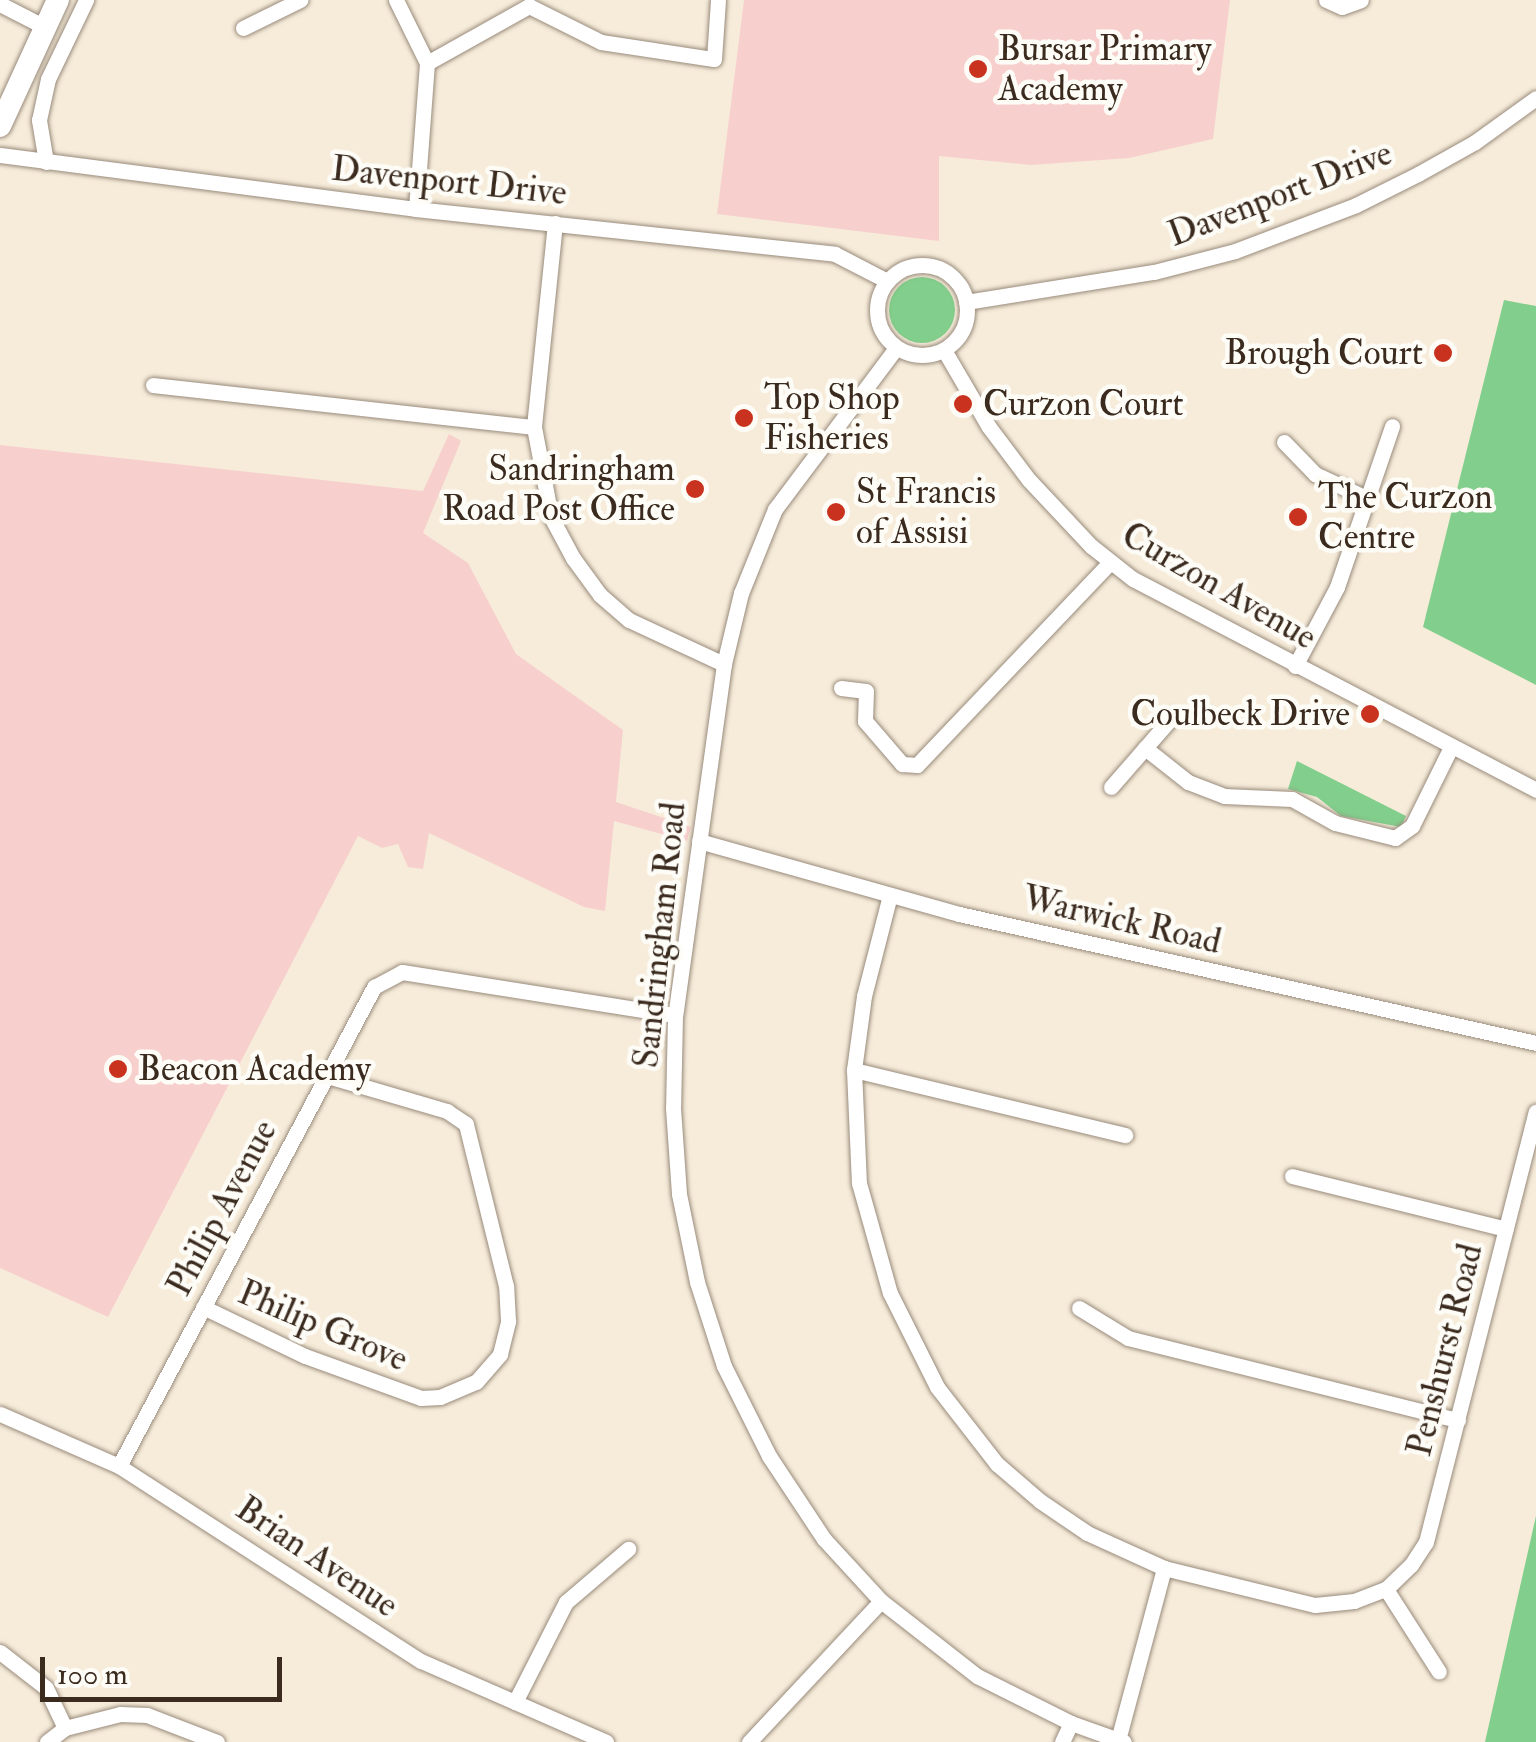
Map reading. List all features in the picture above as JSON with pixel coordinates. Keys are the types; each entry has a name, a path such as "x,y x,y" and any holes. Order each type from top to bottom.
{"main road":[{"path":"0,126 58,0"}],"street":[{"path":"46,162 39,120 48,78 86,0"},
{"path":"255,0 264,18"},
{"path":"242,28 300,0"},
{"path":"396,0 426,64 416,209"},
{"path":"426,64 530,3 601,42 714,60 718,0"},
{"path":"1326,0 1342,7 1361,0"},
{"path":"0,4 44,27"},
{"name":"Davenport Drive","path":"966,302 1028,296 1154,272 1235,250 1356,205 1418,174 1475,142 1536,98"},
{"name":"Davenport Drive","path":"0,154 416,209 835,254 887,281"},
{"path":"555,223 534,427 551,517 573,558 600,595 628,620 662,639 724,664"},
{"path":"912,266 940,269 952,277 966,302 962,330 944,350 920,356 896,348 878,324 876,309 887,281 912,266"},
{"name":"Sandringham Road","path":"896,348 775,509 741,593 724,664 676,1014 673,1108 679,1194 696,1282 724,1366 794,1496 824,1539 881,1601 977,1676 1071,1722 1121,1741"},
{"name":"Curzon Avenue","path":"944,350 989,427 1029,480 1110,562 1164,597 1536,790"},
{"path":"153,385 534,427"},
{"path":"1296,666 1337,588 1392,426"},
{"path":"1284,442 1314,474 1366,498"},
{"path":"842,688 866,691 866,721 902,764 917,765 1110,562"},
{"path":"1111,787 1172,716"},
{"path":"1145,748 1171,772 1207,791 1244,799 1292,799 1335,824 1395,838 1412,826 1452,748"},
{"name":"Warwick Road","path":"699,841 890,895 1536,1043"},
{"path":"890,895 864,996 854,1070 854,1148 869,1230 890,1293 937,1387 997,1464 1040,1502 1086,1533 1164,1568 1315,1606 1354,1601 1386,1589 1439,1672"},
{"name":"Philip Avenue","path":"119,1466 374,987 402,972 676,1014"},
{"path":"854,1070 1125,1134"},
{"name":"Philip Grove","path":"202,1307 305,1356 421,1398 440,1397 476,1382 500,1354 508,1321 506,1286 466,1124 447,1111 327,1076"},
{"name":"Penshurst Road","path":"1386,1589 1426,1542 1536,1112"},
{"path":"1292,1176 1506,1229"},
{"path":"1079,1308 1128,1338 1458,1420"},
{"name":"Brian Avenue","path":"0,1414 119,1466 421,1662 606,1742"},
{"path":"516,1702 566,1602 628,1549"},
{"path":"1121,1741 1164,1568"},
{"path":"749,1742 881,1601"},
{"path":"0,1652 46,1688 66,1728"},
{"path":"48,1742 66,1728 93,1718 148,1714 217,1742"},
{"path":"1062,1742 1071,1722"}],"shaded area":[{"name":"Bursar Primary Academy","path":"744,0 1230,0 1213,139 1129,158 1031,165 939,156 939,241 717,214"},
{"name":"Beacon Academy","path":"449,434 461,441 423,533 468,563 516,654 623,730 616,802 691,827 687,841 614,821 605,911 584,907 429,833 423,869 408,867 398,844 382,848 358,836 108,1317 0,1268 0,445 423,491"}],"green space":[{"path":"922,277 945,287 955,310 945,333 922,343 899,333 889,310 899,287"},
{"path":"1504,300 1536,306 1536,685 1423,627"},
{"path":"1297,761 1406,816 1401,827 1341,816 1317,797 1288,789"},
{"path":"1536,1516 1536,1742 1485,1742"}],"place":[{"name":"Bursar Primary Academy","path":"978,69"},
{"name":"Brough Court","path":"1443,353"},
{"name":"Curzon Court","path":"963,404"},
{"name":"Top Shop Fisheries","path":"744,418"},
{"name":"Sandringham Road Post Office","path":"695,489"},
{"name":"St Francis of Assisi","path":"836,512"},
{"name":"The Curzon Centre","path":"1298,517"},
{"name":"Coulbeck Drive","path":"1370,714"},
{"name":"Beacon Academy","path":"118,1069"}]}
